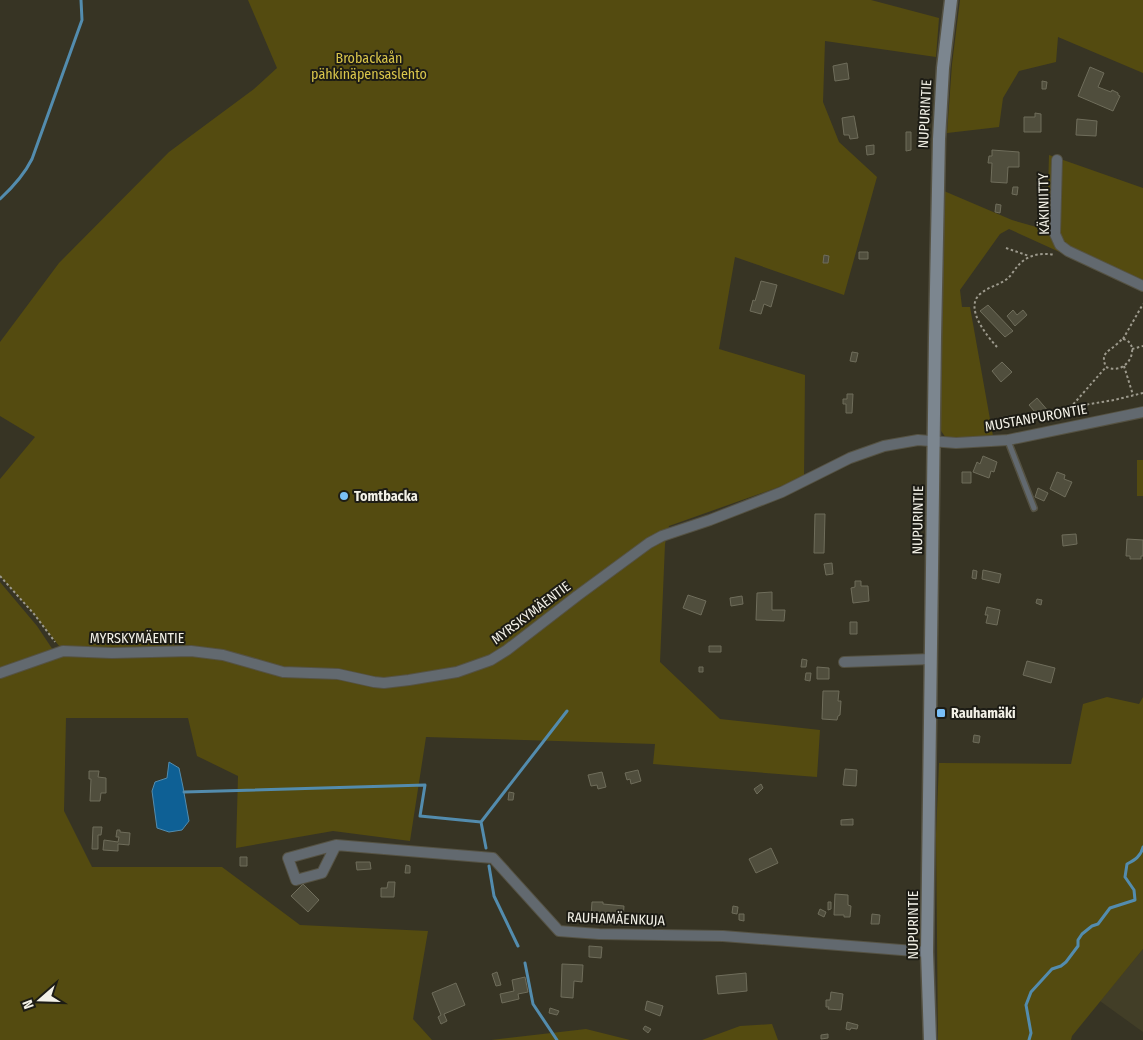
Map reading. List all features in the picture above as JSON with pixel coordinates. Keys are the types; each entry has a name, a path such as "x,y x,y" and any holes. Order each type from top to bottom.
{"main road":[{"name":"NUPURINTIE","path":"930,1040 927,952 938,139 943,68 951,0"}],"street":[{"name":"KÄKINIITTY","path":"1057,160 1055,234 1060,245 1068,251 1143,286"},
{"name":"MUSTANPURONTIE","path":"933,441 956,443 1008,440 1143,412"},
{"name":"MYRSKYMÄENTIE","path":"0,673 63,651 112,653 191,651 223,655 283,672 338,674 384,683 457,672 491,660 507,650 577,596 662,536 710,520 782,492 850,458 884,446 918,440 933,441"},
{"path":"844,662 931,659"},
{"name":"RAUHAMÄENKUJA","path":"336,845 322,873 296,880 288,858 336,845 493,858 559,931 599,934 723,936 927,952"}],"lane":[{"path":"1008,440 1034,508"}],"path":[{"path":"1006,248 1029,256"},
{"path":"997,347 979,323 974,309 976,298 982,292 1008,278 1022,260 1029,256 1050,254 1058,256"},
{"path":"1106,367 1104,357 1106,353 1123,338 1143,306"},
{"path":"1106,367 1118,369 1124,366 1132,355 1131,344 1123,338"},
{"path":"1132,349 1143,346"},
{"path":"1124,366 1133,396"},
{"path":"1065,429 1064,414 1106,367"},
{"path":"1068,410 1078,406 1143,393"},
{"path":"0,576 34,614 63,651"}],"shaded area":[{"path":"1143,949 1143,1032 1100,1001"}],"green space":[{"name":"Brobackaån pähkinäpensaslehto","path":"248,0 871,0 939,18 936,57 825,41 823,102 839,142 877,177 844,295 735,257 719,349 805,375 804,478 669,526 665,544 660,662 720,719 820,730 817,777 653,764 655,744 426,737 410,841 333,831 236,848 238,776 197,756 188,718 66,718 64,811 92,867 222,867 300,925 428,931 413,1019 432,1040 0,1040 0,582 37,626 55,653 63,651 34,614 0,576 0,479 35,437 0,416 0,342 59,263 169,152 254,89 277,68"},
{"path":"960,0 1143,0 1143,73 1058,37 1056,62 1019,71 1003,98 999,127 947,133 952,64"},
{"path":"1049,155 1143,188 1143,290 1009,229 1000,234 960,290 962,307 970,307 993,436 946,438 939,428 944,191 1012,220 1047,230"},
{"path":"1137,460 1143,460 1143,496 1137,496"},
{"path":"1107,697 1139,704 1143,697 1143,949 1072,1036 1071,1040 938,1040 936,834 939,763 1071,764 1083,704"},
{"path":"772,1024 778,1040 702,1040 740,1026"},
{"path":"586,1029 630,1040 491,1040"}],"water":[{"path":"169,762 179,768 189,821 182,830 169,832 157,828 152,791 155,782 167,778"}],"building":[{"path":"847,63 849,79 835,81 833,66"},
{"path":"1090,67 1104,73 1098,87 1111,92 1112,90 1120,96 1113,111 1078,96"},
{"path":"1042,81 1047,82 1046,89 1042,89"},
{"path":"1035,113 1041,114 1041,132 1024,132 1024,117 1035,117"},
{"path":"854,116 858,138 850,139 849,135 844,135 842,118"},
{"path":"1077,119 1097,121 1096,136 1076,135"},
{"path":"906,132 911,132 911,150 906,151"},
{"path":"874,145 874,154 867,155 866,146"},
{"path":"992,150 1019,152 1019,167 1008,167 1007,183 991,182 992,163 988,163 989,156 992,156"},
{"path":"1013,187 1018,187 1017,195 1012,194"},
{"path":"996,204 1001,205 1000,213 995,212"},
{"path":"859,252 868,252 868,259 859,259"},
{"path":"824,255 829,256 828,263 823,263"},
{"path":"761,281 777,285 771,307 764,304 761,314 750,311"},
{"path":"988,305 1013,331 1005,337 980,311"},
{"path":"1013,310 1017,315 1023,310 1027,315 1015,326 1007,316"},
{"path":"852,352 858,353 856,362 850,361"},
{"path":"1002,362 1012,372 1001,382 992,371"},
{"path":"847,394 853,394 852,413 846,413 846,404 843,404 843,399 847,399"},
{"path":"1037,398 1049,412 1041,419 1029,405"},
{"path":"983,456 997,462 994,472 991,471 989,478 973,472 977,462 980,464"},
{"path":"962,472 971,472 971,483 962,483"},
{"path":"1057,472 1065,475 1064,479 1072,482 1065,497 1050,489"},
{"path":"1038,488 1048,493 1044,501 1035,497"},
{"path":"815,514 825,514 824,553 814,553"},
{"path":"1076,534 1077,544 1063,546 1062,535"},
{"path":"1127,539 1143,540 1143,556 1141,556 1141,559 1130,559 1130,556 1126,556"},
{"path":"832,563 833,574 826,575 824,564"},
{"path":"973,570 977,571 976,579 972,578"},
{"path":"983,570 1001,574 999,583 982,579"},
{"path":"855,581 861,581 861,586 868,586 869,601 853,603 851,588 855,587"},
{"path":"772,592 772,610 785,610 784,621 756,620 757,593"},
{"path":"688,595 706,601 701,615 683,608"},
{"path":"742,596 743,604 731,606 730,598"},
{"path":"1037,599 1042,600 1041,605 1036,603"},
{"path":"987,607 1000,610 997,625 986,623"},
{"path":"850,622 857,622 857,634 850,634"},
{"path":"709,646 721,646 721,652 709,652"},
{"path":"802,659 807,660 806,667 801,667"},
{"path":"1027,661 1055,668 1051,683 1023,675"},
{"path":"699,667 703,667 703,672 699,672"},
{"path":"817,667 829,668 829,679 817,679"},
{"path":"806,673 811,673 810,681 805,680"},
{"path":"823,691 839,691 838,701 841,701 840,715 837,720 822,719"},
{"path":"974,735 980,736 979,743 973,742"},
{"path":"845,769 857,770 856,786 843,785"},
{"path":"638,770 641,781 631,784 630,779 627,780 625,773"},
{"path":"89,771 99,771 98,777 106,778 106,793 101,793 100,801 90,801 91,779 89,779"},
{"path":"602,772 606,787 598,789 597,785 591,786 588,775"},
{"path":"761,784 763,788 757,794 754,789"},
{"path":"509,792 514,793 513,800 508,800"},
{"path":"853,819 853,825 841,825 841,820"},
{"path":"93,827 102,827 101,835 98,835 98,849 92,849"},
{"path":"117,830 130,833 129,845 118,844 118,851 103,850 104,840 118,842 119,837 116,837"},
{"path":"771,848 778,863 756,873 749,859"},
{"path":"240,857 247,857 247,866 240,866"},
{"path":"356,862 370,862 371,869 357,870"},
{"path":"406,865 410,866 410,873 405,873"},
{"path":"388,882 395,882 394,897 381,897 381,888 387,888"},
{"path":"303,884 319,900 308,912 291,896"},
{"path":"835,894 848,895 848,905 851,906 850,917 834,915"},
{"path":"592,902 624,906 623,920 591,916"},
{"path":"828,902 831,902 831,909 828,910"},
{"path":"733,906 738,907 737,914 732,913"},
{"path":"820,909 826,912 824,917 818,914"},
{"path":"739,914 744,914 744,921 739,920"},
{"path":"872,914 880,915 879,924 871,924"},
{"path":"589,946 602,947 601,958 589,957"},
{"path":"562,964 583,965 582,982 574,981 573,998 561,997"},
{"path":"497,972 501,985 496,986 492,974"},
{"path":"746,973 747,991 718,994 716,976"},
{"path":"525,977 528,992 518,994 519,999 502,1003 500,994 514,991 512,980"},
{"path":"456,983 465,1005 444,1014 447,1021 441,1024 438,1017 441,1015 432,993"},
{"path":"831,992 843,994 841,1010 828,1009 829,1007 826,1007 826,1000 830,1000"},
{"path":"647,1001 663,1006 660,1016 645,1010"},
{"path":"550,1008 559,1011 557,1015 549,1013"},
{"path":"847,1022 858,1025 857,1029 846,1029"},
{"path":"645,1026 651,1029 648,1033 643,1029"},
{"path":"828,1034 828,1038 821,1039 821,1035"}],"waterway":[{"path":"0,199 18,180 32,159 82,20 81,0"},
{"path":"481,822 567,711"},
{"path":"184,792 425,785 420,816 481,822 486,848"},
{"path":"1029,1040 1031,1033 1026,1005 1031,992 1052,969 1066,962 1078,946 1078,940 1082,934 1098,924 1110,908 1135,900 1134,890 1125,877 1127,864 1141,853 1143,847"},
{"path":"489,866 494,896 518,946"},
{"path":"525,963 533,1004 557,1040"}],"place":[{"name":"Tomtbacka","path":"344,496"},
{"name":"Rauhamäki","path":"941,713"}]}
